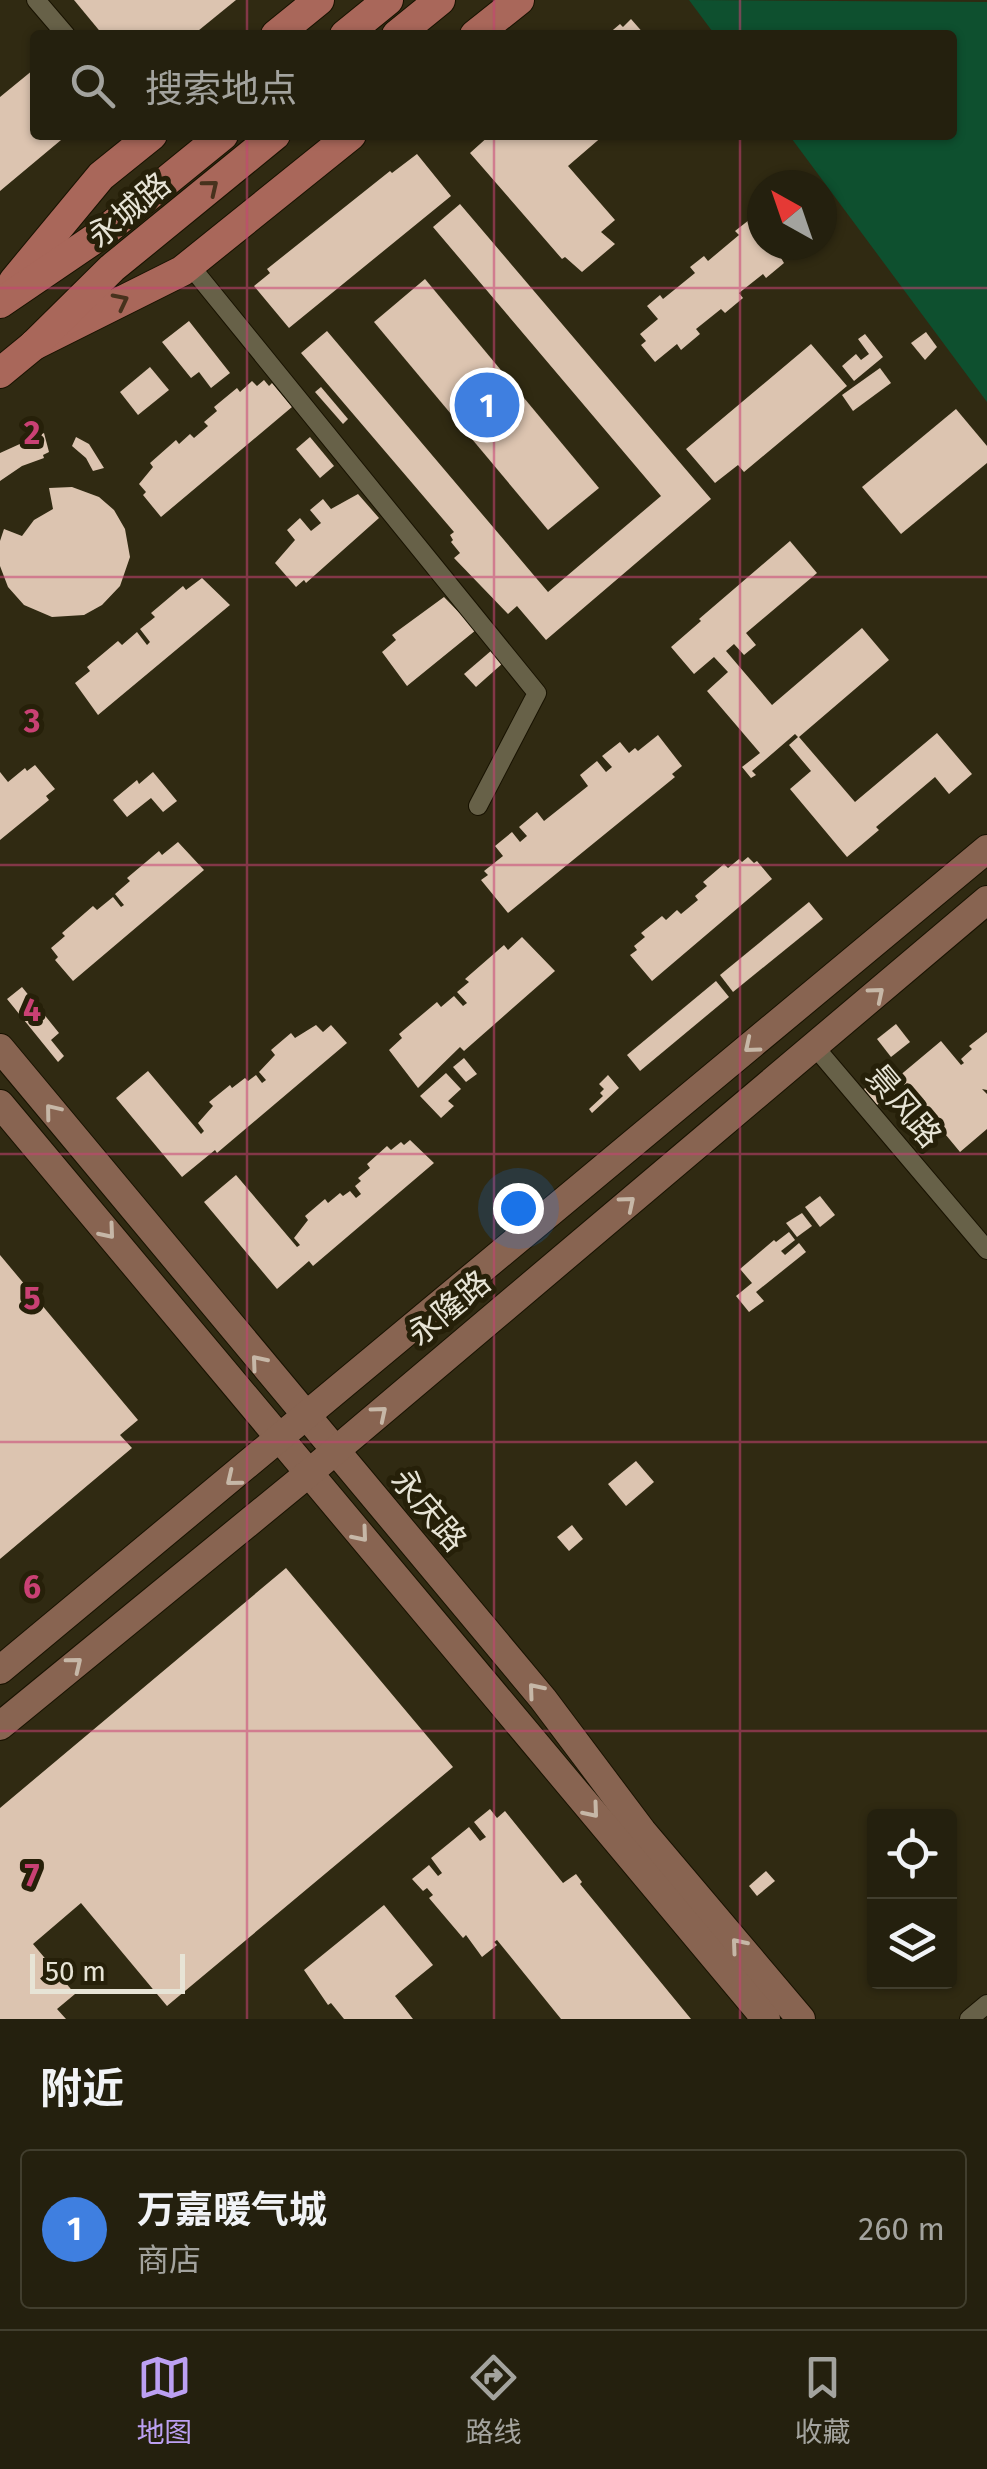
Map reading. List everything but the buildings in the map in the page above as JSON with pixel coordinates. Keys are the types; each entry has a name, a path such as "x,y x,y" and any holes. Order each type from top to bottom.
{"main road":[{"path":"282,30 320,0"},
{"path":"351,30 388,0"},
{"path":"403,30 440,0"},
{"path":"482,30 519,0"},
{"path":"0,300 101,176 146,140"},
{"name":"永城路","path":"0,300 100,235 217,140"},
{"name":"永城路","path":"34,345 112,268 268,140"},
{"path":"0,374 34,345 182,271 345,140"}],"street":[{"path":"36,0 62,30"},
{"path":"192,268 537,693 478,806"},
{"name":"永隆路","path":"0,1670 987,849"},
{"name":"永隆路","path":"0,1726 334,1452 987,900"},
{"name":"景风路","path":"814,1047 987,1250"},
{"name":"永庆路","path":"0,1048 543,1700 642,1831 801,2019"},
{"path":"0,1104 766,2019"},
{"path":"969,2019 987,2004"}],"green space":[{"path":"689,0 987,2 987,402 837,200 837,170 815,170 793,140 957,140 957,30 711,30"}],"place":[{"name":"万嘉暖气城","path":"487,405"}]}
